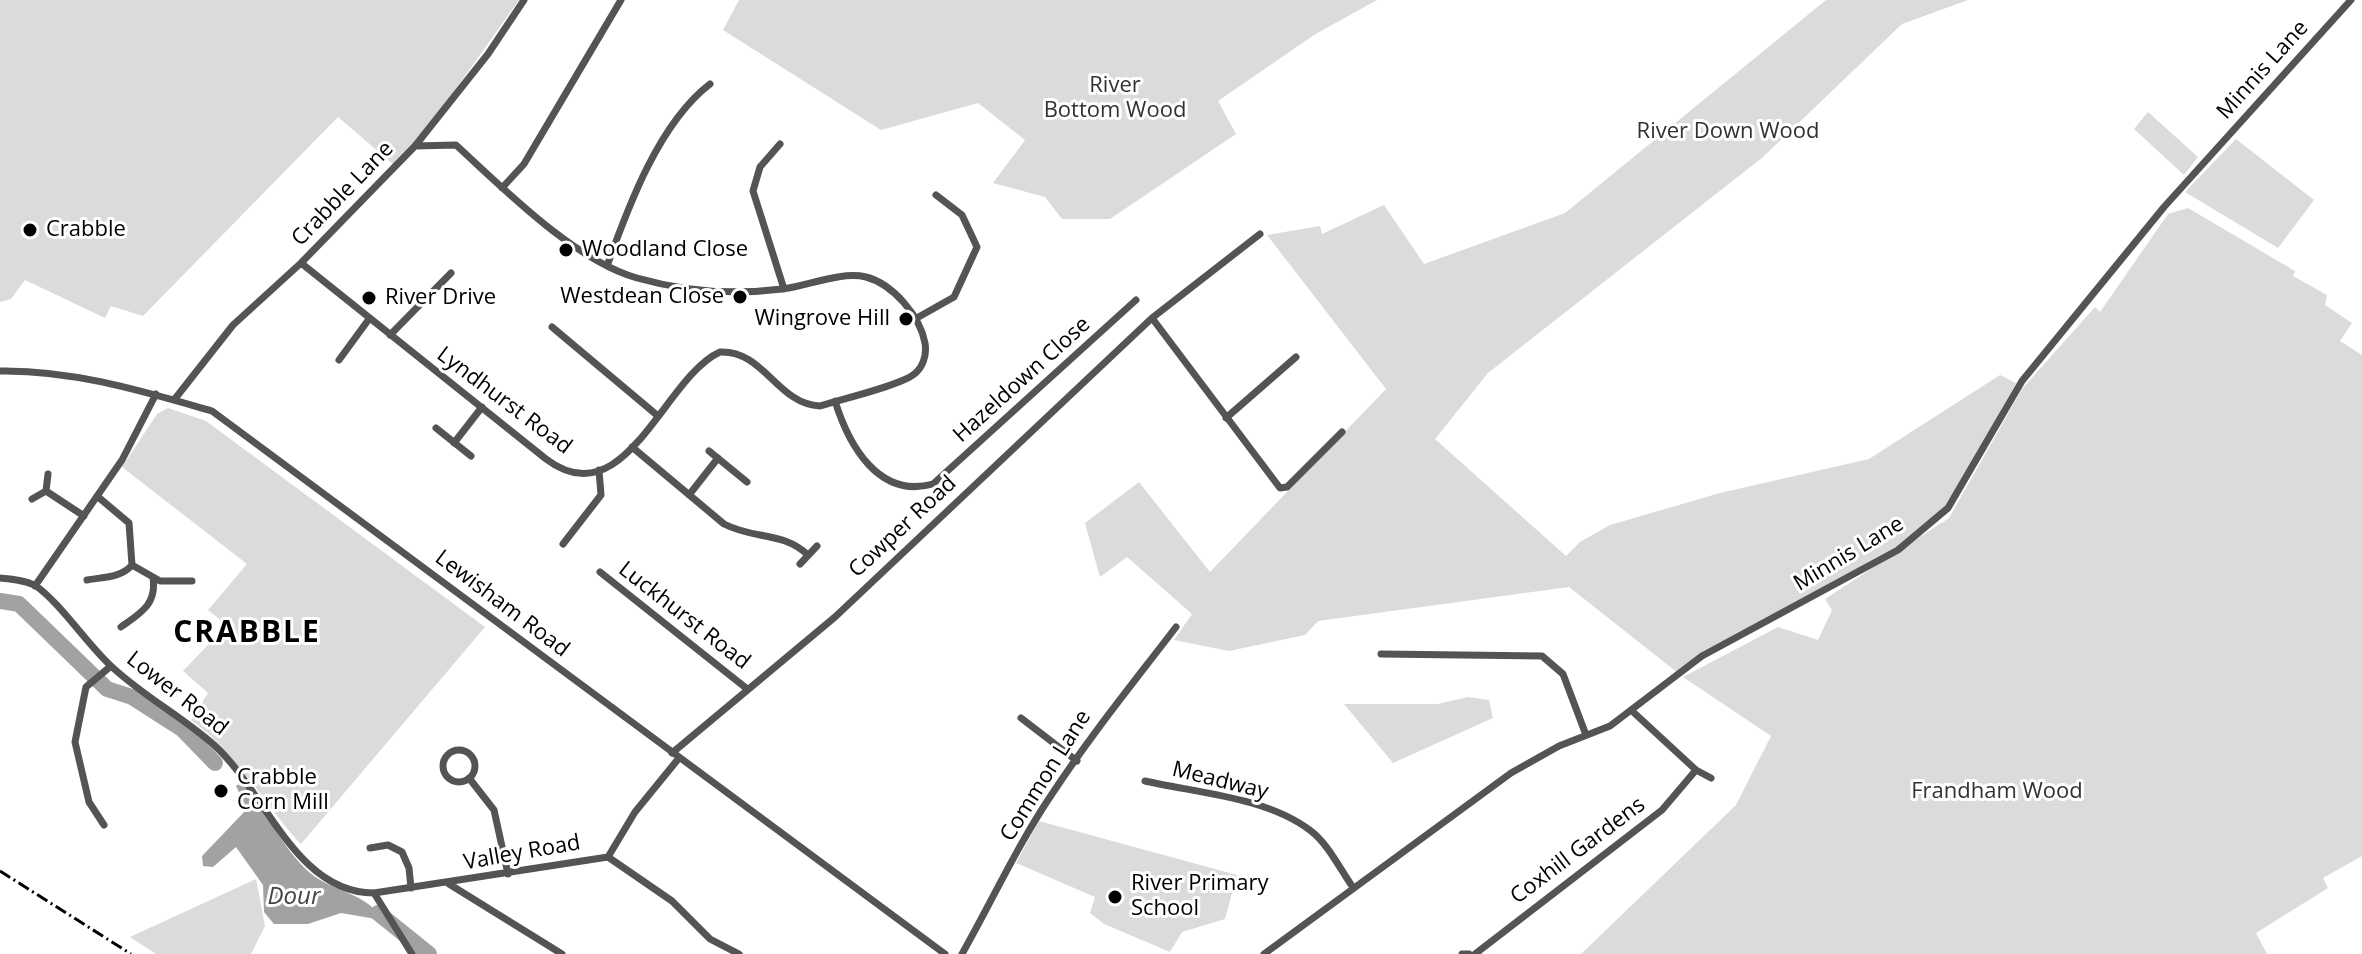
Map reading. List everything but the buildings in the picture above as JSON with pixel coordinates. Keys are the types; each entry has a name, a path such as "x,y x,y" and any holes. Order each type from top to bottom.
{"street":[{"name":"Crabble Lane","path":"174,400 233,325 301,263 415,146 488,54 524,0"},
{"path":"502,188 524,164 621,0"},
{"name":"Minnis Lane","path":"1264,954 1352,886 1511,773 1610,726 1702,656 1898,550 1948,508 2022,381 2164,207 2351,0"},
{"path":"607,266 629,204 661,145 695,96 710,84"},
{"path":"780,144 760,167 753,191 759,218 774,248 784,289"},
{"path":"415,146 456,145 502,188 607,266 677,287 747,292 784,289 850,276 867,277 902,301 915,319 925,343 925,362 912,376 820,406 800,402 749,358 720,352 700,363 622,459 599,470 601,495 563,544"},
{"path":"915,319 954,297 977,247 962,215 936,195"},
{"name":"Cowper Road","path":"608,857 642,801 675,756 746,688 835,617 1152,318 1260,234"},
{"name":"Lyndhurst Road","path":"301,263 557,467 569,472 599,470"},
{"path":"390,335 451,273"},
{"name":"Hazeldown Close","path":"835,401 848,437 888,481 898,487 915,489 933,484 1136,300"},
{"path":"1152,318 1277,486 1283,489 1342,432"},
{"path":"339,360 369,319"},
{"path":"552,327 658,416"},
{"path":"1226,418 1296,357"},
{"name":"Lewisham Road","path":"0,371 30,371 95,380 212,411 945,954"},
{"path":"0,578 35,586 128,448 156,394"},
{"path":"454,443 482,407"},
{"path":"436,428 471,456"},
{"path":"632,447 731,528 794,541 808,555"},
{"path":"709,451 747,482"},
{"path":"689,495 718,458"},
{"path":"46,491 48,474"},
{"path":"46,491 84,516"},
{"path":"32,499 46,491"},
{"path":"97,496 129,523 132,565"},
{"path":"800,564 817,546"},
{"path":"132,565 153,578 192,581"},
{"path":"87,580 108,577 132,565"},
{"name":"Luckhurst Road","path":"600,572 746,688"},
{"path":"121,627 149,605 154,597 153,578"},
{"name":"Lower Road","path":"35,586 111,666 216,746 254,790 316,872 349,890 374,893"},
{"name":"Common Lane","path":"962,954 1030,829 1107,713 1176,627"},
{"path":"1381,654 1392,658 1542,656 1563,674 1586,735"},
{"path":"104,825 89,802 75,742 86,687 111,666"},
{"path":"1631,710 1696,770 1711,778"},
{"path":"1021,718 1077,761"},
{"path":"463,750 474,758 476,765 469,778 456,781 445,773 443,766 449,753 463,750"},
{"name":"Coxhill Gardens","path":"1462,954 1472,954 1662,810 1696,770"},
{"path":"469,778 494,810 508,874"},
{"name":"Meadway","path":"1145,781 1246,803 1305,827 1316,836 1352,886"},
{"path":"370,848 388,845 402,852 409,868 411,888"},
{"name":"Valley Road","path":"374,893 449,884 608,857 672,901 710,939 739,954"},
{"path":"449,884 562,954"},
{"path":"374,893 412,954"}],"green space":[{"path":"0,0 519,0 415,146 394,165 338,117 143,316 111,306 105,318 25,280 11,299 0,302"},
{"name":"River Bottom Wood","path":"739,0 1377,0 1314,35 1218,101 1236,134 1110,219 1062,219 1045,197 993,183 1025,140 978,103 881,130 723,30"},
{"name":"River Down Wood","path":"1826,0 1968,0 1902,24 1763,157 1488,373 1435,439 1566,556 1580,542 1610,525 1720,493 1869,459 2000,375 2016,383 1948,508 1898,550 1702,656 1678,673 1569,587 1318,621 1305,635 1229,651 1174,640 1192,614 1127,557 1100,577 1085,523 1139,482 1210,572 1386,389 1267,235 1320,226 1322,234 1384,205 1424,264 1565,213"},
{"path":"2148,112 2198,157 2184,175 2134,129"},
{"path":"2236,139 2314,200 2278,248 2185,192"},
{"name":"Frandham Wood","path":"2188,208 2295,271 2293,276 2327,295 2325,305 2352,323 2340,341 2362,355 2362,856 2323,878 2328,888 2256,933 2267,954 1581,954 1736,805 1771,736 1683,677 1778,627 1818,640 1832,610 1825,599 1949,518 2022,389 2095,307 2100,312 2168,214"},
{"path":"168,408 206,421 485,627 301,844 223,748 191,720 208,693 183,671 227,625 208,610 247,564 122,467 157,414"},
{"path":"1468,697 1489,700 1493,718 1393,763 1344,704 1438,704"},
{"name":"River Primary School","path":"1039,821 1237,875 1225,919 1182,932 1170,952 1104,924 1090,913 1095,897 1016,863"},
{"path":"256,879 265,926 251,954 156,954 130,937"}],"water":[{"name":"Dour","path":"241,782 251,790 295,858 314,876 371,906 378,913 376,919 341,913 308,924 274,924 264,912 263,885 236,847 213,867 203,866 202,856 247,809 236,786"}],"waterway":[{"name":"Dour","path":"0,601 19,604 107,689 132,697 182,729 215,763"},
{"name":"Dour","path":"378,913 429,954"}],"railway":[{"path":"0,871 131,954"}],"place":[{"name":"Crabble","path":"30,230"},
{"name":"Woodland Close","path":"566,250"},
{"name":"Westdean Close","path":"740,297"},
{"name":"River Drive","path":"369,298"},
{"name":"Wingrove Hill","path":"906,319"},
{"name":"Crabble Corn Mill","path":"221,791"},
{"name":"River Primary School","path":"1115,897"}],"district":[{"name":"CRABBLE","path":"247,633"}]}
